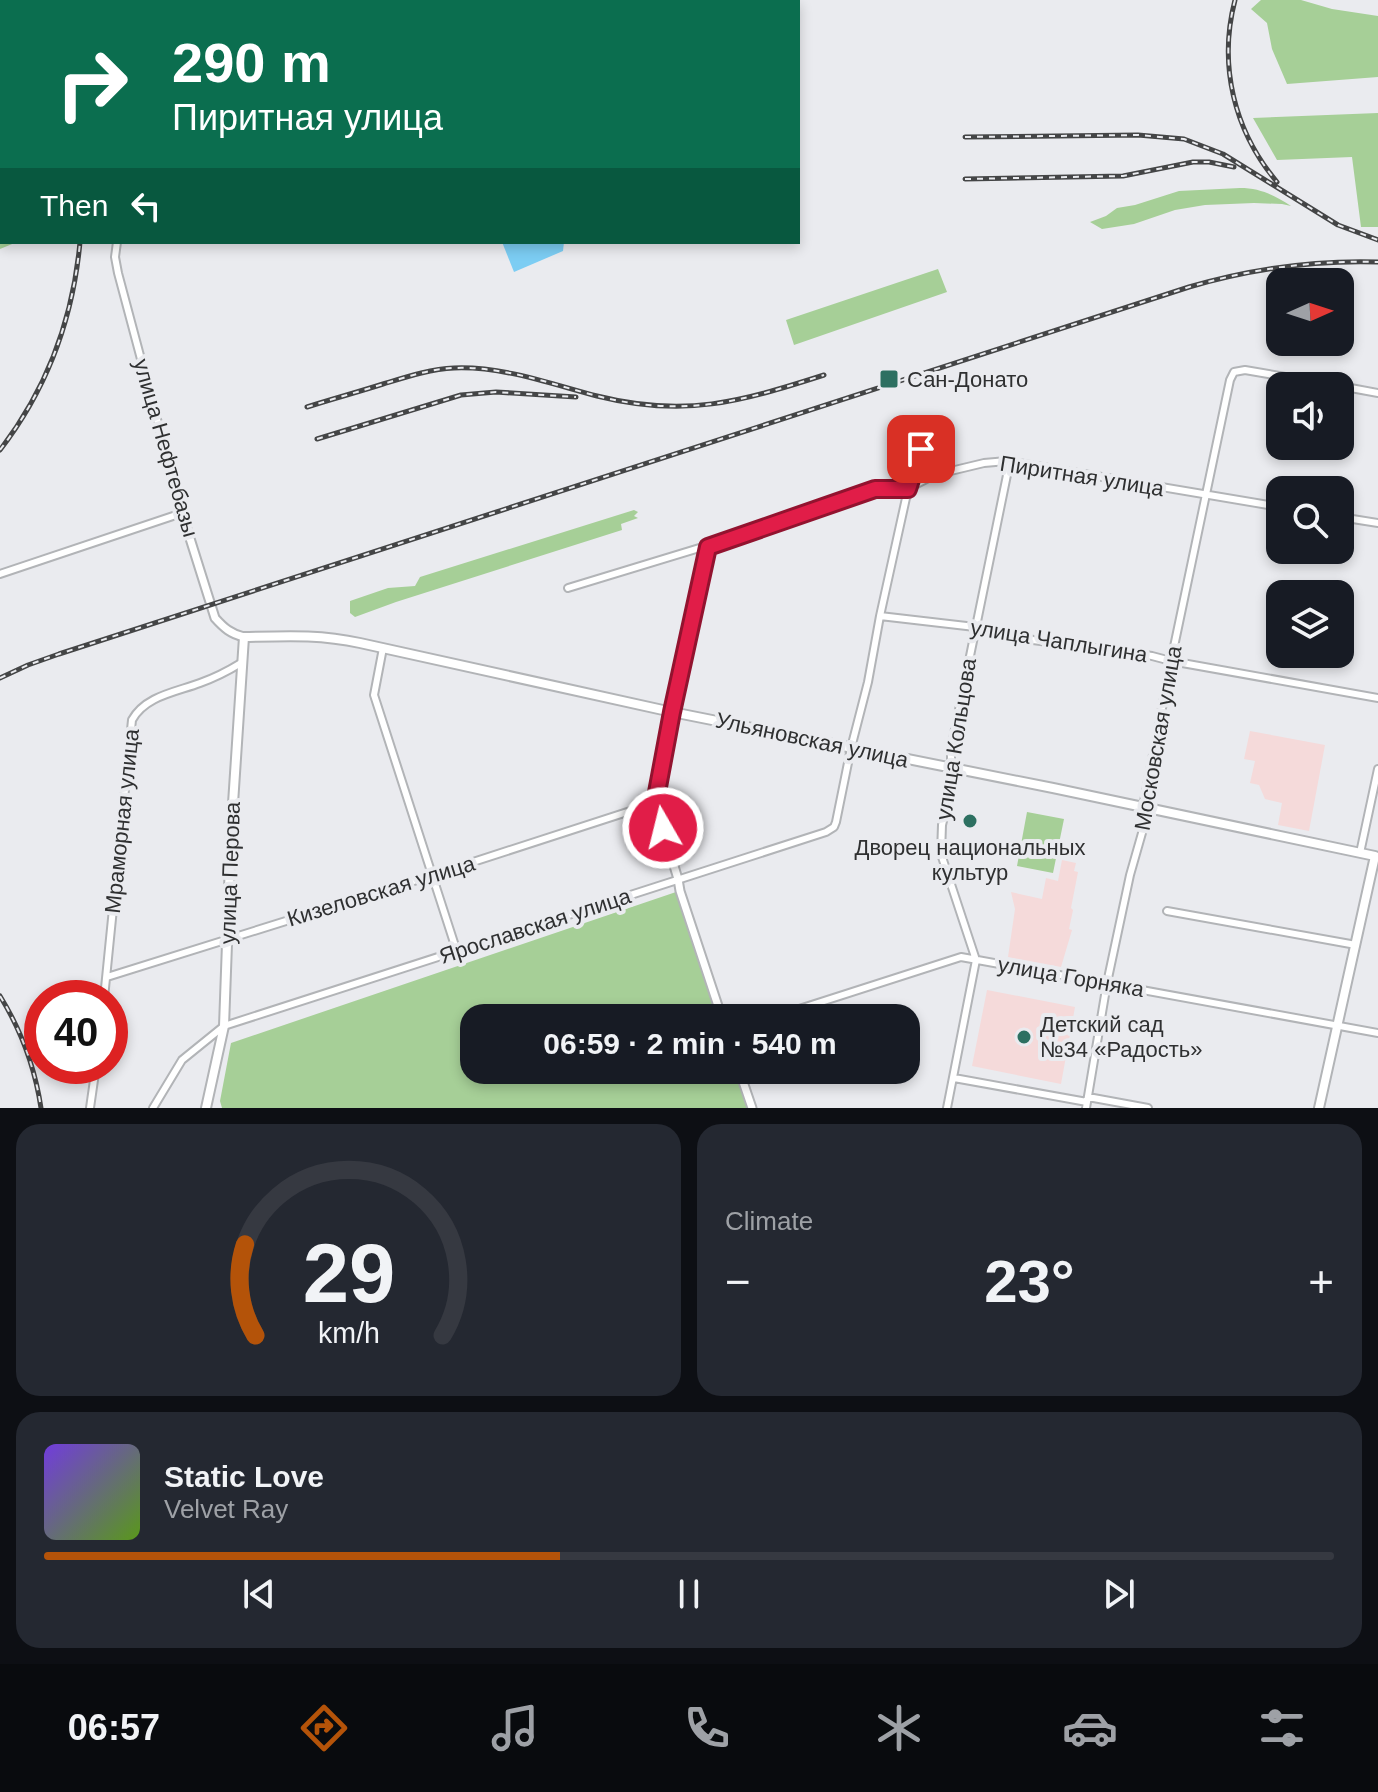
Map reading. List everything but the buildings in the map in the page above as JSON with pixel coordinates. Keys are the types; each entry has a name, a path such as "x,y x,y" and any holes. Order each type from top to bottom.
{"main road":[{"name":"Ульяновская улица","path":"244,637 315,636 352,641 672,712 1377,856"},
{"name":"улица Перова","path":"206,1108 224,1026 231,834 244,637"},
{"path":"1319,1108 1377,856"}],"street":[{"name":"улица Нефтебазы","path":"117,244 118,273 182,513 215,618 234,635 244,637"},
{"name":"Московская улица","path":"1087,1102 1107,983 1144,826 1143,807 1171,661 1230,380 1237,370 1266,374"},
{"path":"1354,389 1378,393"},
{"name":"Ярославская улица","path":"153,1108 182,1060 224,1026 834,827 908,489 921,449 919,428"},
{"name":"Пиритная улица","path":"568,588 708,547 875,489 908,489 934,475 984,463 1007,461 1266,505"},
{"name":"улица Кольцова","path":"947,1108 976,960 941,854 942,825 951,788 951,749 1007,475 1007,461"},
{"path":"0,574 182,513"},
{"path":"1354,519 1378,523"},
{"path":"708,547 655,803 717,1004"},
{"name":"улица Чаплыгина","path":"880,616 975,627 1033,640 1152,656 1378,698"},
{"path":"383,648 374,695 457,952"},
{"name":"Мраморная улица","path":"107,980 132,720 139,710 159,697 205,681 241,663"},
{"path":"1360,853 1378,769"},
{"name":"Кизеловская улица","path":"107,977 655,803"},
{"path":"1167,911 1356,945"},
{"name":"улица Горняка","path":"814,1004 961,957 1378,1033"},
{"path":"954,1078 1087,1102 1148,1108"},
{"path":"90,1108 93,1084"},
{"path":"744,1084 752,1108"}],"shaded area":[{"path":"1250,731 1325,745 1309,831 1278,825 1282,803 1265,799 1259,785 1250,783 1255,761 1244,759"},
{"path":"1062,860 1076,863 1074,871 1078,872 1071,908 1069,929 1072,930 1061,967 1008,957 1015,909 1011,892 1042,899 1046,878 1058,881"},
{"name":"Детский сад №34 «Радость»","path":"987,990 1075,1007 1061,1084 972,1066"}],"green space":[{"path":"1261,0 1301,0 1332,9 1378,16 1378,77 1287,84 1272,49 1267,23 1251,9"},
{"path":"1378,113 1378,227 1361,227 1352,157 1277,160 1253,118"},
{"path":"1240,188 1267,193 1291,206 1254,203 1205,205 1102,229 1090,222 1117,208 1179,191"},
{"path":"938,269 947,292 794,345 786,320"},
{"path":"634,510 638,512 634,516 638,518 621,524 622,530 355,617 350,613 350,601 388,588 415,586 420,577"},
{"path":"1027,812 1064,819 1053,873 1017,866"},
{"path":"676,892 713,1004 460,1004 460,1084 739,1084 747,1108 222,1108 220,1101 231,1043"}],"water":[{"path":"503,244 564,244 563,251 514,272"}],"railway":[{"path":"1235,0 1228,49 1234,96 1250,141 1277,182"},
{"path":"965,137 1138,135 1184,139 1223,154 1338,225 1378,240"},
{"path":"965,179 1123,176 1193,162 1234,167"},
{"path":"0,450 31,403 55,352 71,298 80,244"},
{"path":"0,678 59,654 1189,287 1283,267 1378,262"},
{"path":"307,407 418,374 454,368 509,373 597,396 658,406 712,404 765,393 824,375"},
{"path":"317,439 461,395 496,392 576,397"},
{"path":"0,996 26,1050 41,1108"}],"place":[{"name":"Сан-Донато","path":"889,379"},
{"name":"Дворец национальных культур","path":"970,821"},
{"name":"Детский сад №34 «Радость»","path":"1024,1037"}],"route":[{"path":"663,828 655,803 708,547 875,489 908,489 921,449"}]}
